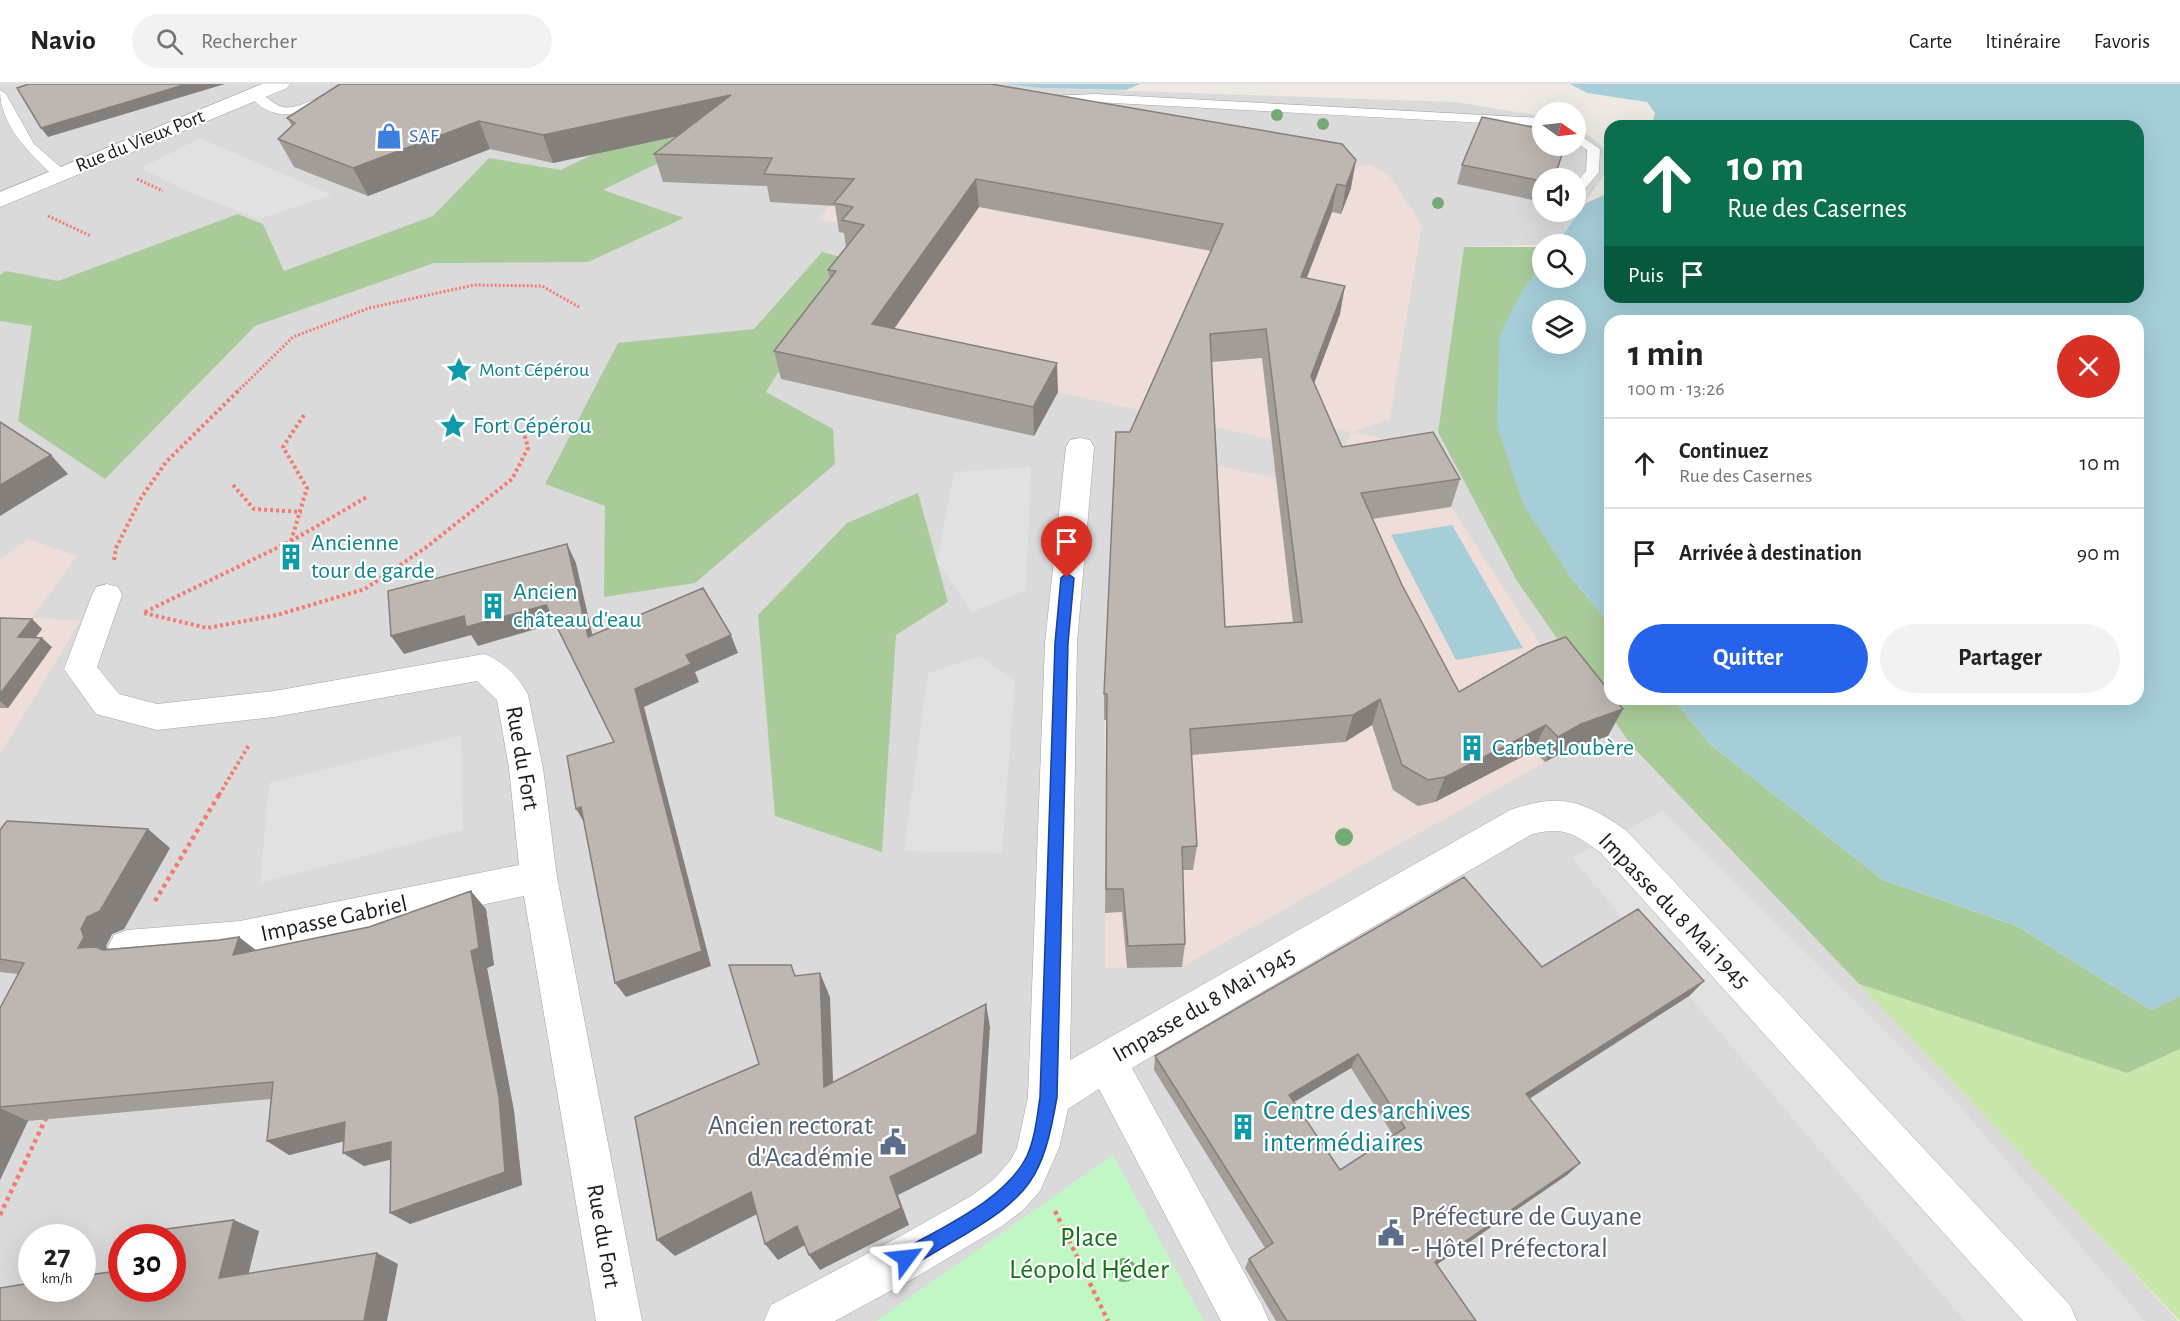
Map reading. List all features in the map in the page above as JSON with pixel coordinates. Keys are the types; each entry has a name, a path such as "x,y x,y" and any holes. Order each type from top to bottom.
{"street":[{"name":"Rue du Vieux Port","path":"0,200 280,84"},
{"path":"787,1321 866,1282 986,1212 1023,1178 1033,1162 1041,1141 1048,1097 1061,643 1080,447"},
{"name":"Rue du Fort","path":"107,595 80,669 108,705 157,717 274,704 484,667 512,695 526,768 539,877 619,1321"},
{"name":"Impasse du 8 Mai 1945","path":"1048,1097 1106,1061 1523,821 1551,814 1586,822 1614,842 2054,1321"},
{"name":"Impasse Gabriel","path":"127,947 240,938 539,877"},
{"path":"1106,1061 1246,1321"}],"lane":[{"path":"13,84 0,92 29,146 60,174"},
{"path":"254,94 269,106 288,113 297,111 350,84"},
{"path":"1038,100 1095,98 1532,121"},
{"path":"1586,144 1594,149 1592,172 1586,179"}],"path":[{"path":"130,176 163,191"},
{"path":"42,213 91,236"},
{"path":"524,433 528,448 512,479 428,546 365,589 277,615 207,627 144,613 107,595 116,548 141,498 166,462 293,337 369,308 474,285 542,286 579,307"},
{"path":"291,541 302,513 307,488 283,447 304,416"},
{"path":"233,485 254,510 302,513"},
{"path":"144,613 291,541 367,497"},
{"path":"1033,1162 1069,1243 1108,1321"}],"shaded area":[{"path":"0,84 1004,84 1043,88 1455,102 1532,114 1532,156 1586,156 1586,133 1604,148 1604,175 1586,201 1586,168 1532,168 1532,222 1571,222 1563,234 1532,234 1532,245 1464,247 1438,432 1604,701 1604,705 1607,705 1632,746 2096,1232 2178,1321 0,1321"},
{"path":"200,138 332,195 260,219 191,193 141,168"},
{"path":"1371,165 1389,175 1422,225 1390,419 1353,432 1419,446 1451,507 1553,664 1608,736 1554,757 1182,967 1105,968 1106,768 1104,720 1115,461 1192,460 1333,491 1335,476 1351,432 1325,427 1291,444 1057,392 1034,436 781,379 804,349 857,235 839,232 845,224 819,219 856,171 1350,168"},
{"path":"1031,467 1026,590 972,612 937,562 954,472"},
{"path":"28,539 77,556 32,618 80,621 0,754 0,560"},
{"path":"981,656 1015,681 1002,853 904,851 928,673"},
{"path":"461,735 463,830 260,883 269,783"},
{"path":"1663,811 1955,1101 2145,1321 1965,1321 1572,858"}],"green space":[{"path":"636,133 703,141 603,190 684,218 588,262 434,263 255,326 105,479 18,421 32,326 0,321 0,275 6,271 58,281 238,214 263,224 284,271 433,216 489,158 561,170"},
{"path":"1464,247 1532,247 1532,278 1522,292 1569,575 1604,617 1604,705 1678,705 1711,745 1883,880 2017,926 2151,1010 2180,996 2180,1049 2127,1073 1859,984 1632,746 1517,581 1438,432"},
{"path":"822,252 848,259 766,392 833,429 835,464 695,583 604,597 605,506 545,484 618,343 754,329"},
{"path":"918,493 948,602 896,635 882,852 775,816 758,615 847,523"},
{"path":"1859,984 2127,1073 2180,1049 2180,1321"},
{"name":"Place Léopold Héder","path":"1113,1155 1204,1321 876,1321"}],"water":[{"path":"1004,84 1140,84 1126,90 1042,88"},
{"path":"1570,84 2180,84 2180,996 2151,1010 2017,926 1883,880 1711,745 1678,705 2144,705 2144,315 1604,315 1604,617 1569,575 1523,504 1497,426 1499,336 1532,278 1532,288 1586,288 1586,234 1563,234 1572,222 1586,222 1586,203 1604,195 1604,303 2144,303 2144,120 1653,120 1655,113 1647,102 1587,93"},
{"path":"1452,525 1523,648 1456,660 1391,535"}],"building":[{"path":"29,84 187,84 41,128 17,88"},
{"path":"340,84 991,84 1342,144 1356,160 1346,186 1337,184 1301,277 1345,286 1311,376 1342,447 1433,432 1460,479 1361,493 1402,585 1459,692 1537,647 1566,637 1604,684 1604,705 1620,705 1623,709 1581,724 1558,737 1546,725 1445,777 1428,780 1402,765 1380,699 1353,715 1190,729 1197,846 1182,847 1185,944 1128,946 1123,889 1106,889 1107,694 1104,694 1116,432 1130,432 1223,224 976,179 872,324 1057,363 1033,407 774,351 836,271 828,270 864,225 842,220 853,207 834,203 854,179 764,174 772,158 654,154 731,95 543,135 479,121 353,168 278,139 295,123 287,118","holes":["1266,329 1302,622 1225,627 1210,334"]},
{"path":"1482,117 1532,127 1532,156 1562,156 1557,168 1532,168 1532,179 1462,165"},
{"path":"0,422 51,455 0,485"},
{"path":"567,544 588,637 703,588 731,635 686,655 691,664 635,689 702,951 615,983 581,807 576,809 567,756 614,742 546,605 466,627 464,616 391,636 388,591"},
{"path":"0,618 32,619 18,637 42,638 0,694"},
{"path":"7,821 148,829 100,911 87,917 81,929 84,937 78,948 96,947 103,950 239,937 233,955 369,927 471,891 479,948 471,951 499,1097 505,1172 390,1213 391,1142 343,1153 345,1122 267,1141 273,1082 0,1107 0,1008 24,963 0,959 0,830"},
{"path":"1464,877 1542,967 1638,909 1704,981 1526,1094 1580,1163 1435,1262 1476,1321 1287,1321 1249,1259 1273,1243 1155,1056","holes":["1358,1054 1405,1128 1340,1170 1289,1095"]},
{"path":"729,965 791,965 795,976 820,973 824,1087 986,1004 977,1134 890,1177 901,1208 809,1255 797,1226 765,1244 751,1192 657,1240 635,1117 759,1064"},
{"path":"234,1220 219,1278 377,1253 364,1321 0,1321 0,1288 18,1285 18,1302 96,1302 96,1274 108,1272 108,1302 186,1302 186,1226"}],"place":[{"name":"SAF","path":"389,136"},
{"name":"Mont Cépérou","path":"459,370"},
{"name":"Fort Cépérou","path":"453,426"},
{"name":"Ancienne tour de garde","path":"291,557"},
{"name":"Ancien château d'eau","path":"493,606"},
{"name":"Carbet Loubère","path":"1472,748"},
{"name":"Centre des archives intermédiaires","path":"1243,1127"},
{"name":"Ancien rectorat d'Académie","path":"893,1142"},
{"name":"Préfecture de Guyane - Hôtel Préfectoral","path":"1391,1233"}],"route":[{"path":"906,1258 986,1212 1011,1191 1033,1162 1046,1120 1061,643 1067,578"}]}
